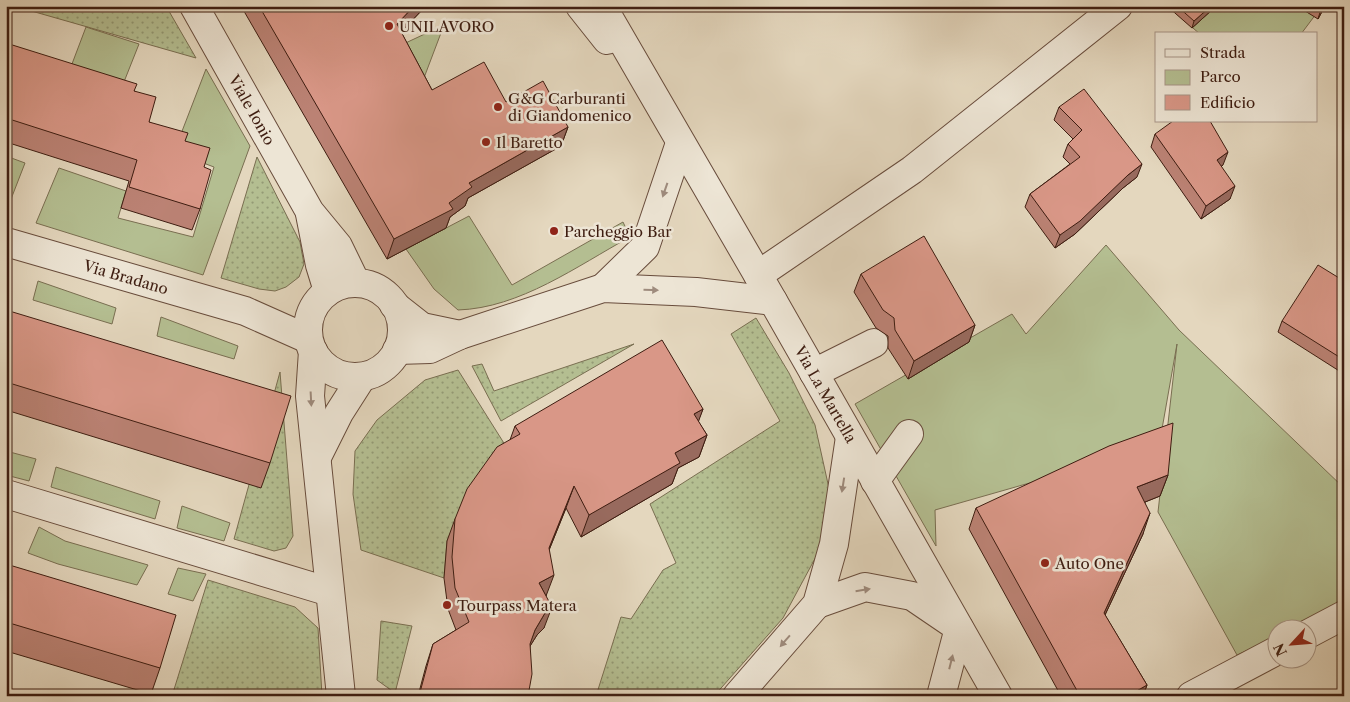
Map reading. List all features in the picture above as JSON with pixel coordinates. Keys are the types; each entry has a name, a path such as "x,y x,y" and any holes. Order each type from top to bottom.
{"street":[{"name":"Viale Ionio","path":"194,6 310,212 338,246 356,283"},
{"name":"Via La Martella","path":"580,6 651,92"},
{"name":"Via La Martella","path":"602,6 998,696"},
{"path":"758,276 912,170 984,115 1118,6"},
{"path":"603,288 645,247 680,143"},
{"name":"Viale Ionio","path":"310,212 320,265 328,291"},
{"name":"Via Bradano","path":"6,242 245,311 310,334"},
{"path":"341,696 310,396 310,334 317,301 328,291 341,285 356,283 370,286 384,293 394,305 422,327 460,335"},
{"path":"398,350 430,349 460,335 603,288 696,292 773,301"},
{"path":"310,334 321,363 333,371 347,376 362,377 376,372 388,363 398,350 401,335 400,319 394,305"},
{"path":"814,373 874,343"},
{"path":"317,457 338,413 362,377"},
{"path":"875,481 909,434"},
{"path":"737,696 817,604 834,544 850,437"},
{"path":"6,494 330,592"},
{"path":"817,604 865,587 912,596 959,628 941,696"},
{"path":"1318,628 1344,614"},
{"path":"1191,696 1268,655"}],"green space":[{"path":"14,6 166,6 196,58"},
{"path":"1167,6 1322,6 1302,32 1198,32"},
{"path":"444,25 419,91 382,54"},
{"path":"86,27 139,44 116,102 64,85"},
{"path":"206,69 250,146 203,275 36,223 59,168 126,191 118,218 193,237 214,167 174,152"},
{"path":"6,156 25,163 6,212"},
{"path":"257,157 300,242 304,264 299,277 286,287 275,291 259,289 221,278"},
{"path":"469,216 512,285 623,222 630,237 526,294 504,302 458,310 434,289 406,249"},
{"path":"1106,245 1179,330 1344,488 1344,607 1314,620 1268,620 1268,641 1237,655 1158,512 1177,344 1159,446 935,510 936,546 855,404 1012,314 1026,334"},
{"path":"38,281 116,308 112,324 33,300"},
{"path":"161,317 238,346 234,359 157,336"},
{"path":"756,318 789,373 815,425 830,493 818,553 783,618 714,696 596,696 621,617 631,619 663,570 676,563 650,504 780,421 731,334"},
{"path":"634,344 501,421 472,366 482,364 494,391"},
{"path":"458,370 507,448 460,510 447,541 444,578 361,550 353,494 355,451 377,420 425,380"},
{"path":"280,372 293,536 286,548 274,551 234,539"},
{"path":"6,451 36,459 29,481 6,475"},
{"path":"56,467 160,501 155,519 51,487"},
{"path":"182,506 230,523 224,541 177,528"},
{"path":"39,527 65,541 148,565 137,585 58,564 28,553"},
{"path":"178,568 206,574 193,601 168,594"},
{"path":"208,580 295,607 318,628 322,696 172,696"},
{"path":"381,621 412,626 395,693 377,680"}],"building":[{"path":"259,6 414,6 397,24 432,90 484,62 506,102 543,81 568,127 469,183 472,187 449,203 453,209 394,239"},
{"path":"1177,6 1211,6 1194,21"},
{"path":"6,43 137,84 134,91 156,97 149,122 188,133 185,141 210,148 204,167 211,170 200,209 129,187 137,160 6,118"},
{"path":"1084,89 1142,164 1080,221 1060,235 1030,194 1080,157 1068,144 1082,130 1059,107"},
{"path":"1172,122 1211,122 1228,152 1217,160 1235,186 1206,206 1155,134"},
{"path":"924,236 975,325 914,361 895,330 894,318 883,310 861,274"},
{"path":"1318,265 1344,281 1344,360 1282,321"},
{"path":"6,310 291,396 270,463 6,382"},
{"path":"662,340 703,409 694,414 707,435 675,453 680,463 589,515 574,486 549,548 554,575 539,583 552,607 545,613 535,630 530,644 532,674 528,696 419,696 433,644 469,622 455,588 452,557 455,519 467,489 497,447 520,434 515,426"},
{"path":"1173,423 1168,475 1137,487 1150,513 1104,613 1147,685 1128,696 1080,696 976,508 1109,446"},
{"path":"6,564 176,615 160,668 6,622"}],"place":[{"name":"UNILAVORO","path":"389,26"},
{"name":"G&G Carburanti di Giandomenico","path":"498,107"},
{"name":"Il Baretto","path":"486,142"},
{"name":"Parcheggio Bar","path":"554,231"},
{"name":"Auto One","path":"1045,563"},
{"name":"Tourpass Matera","path":"447,605"}]}
